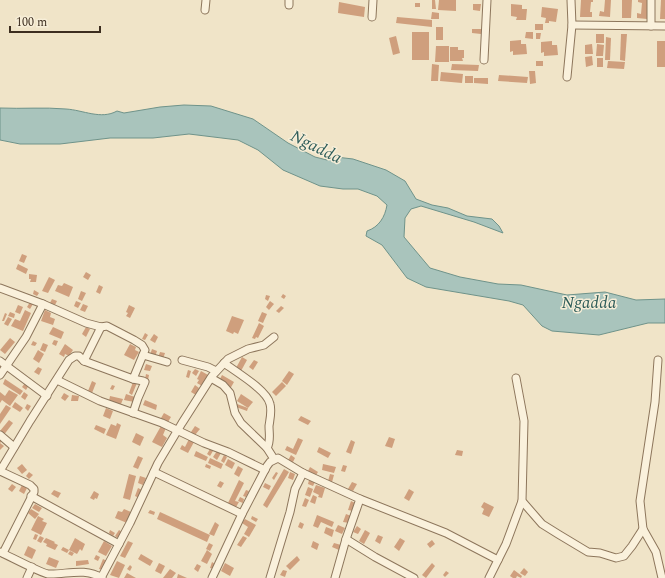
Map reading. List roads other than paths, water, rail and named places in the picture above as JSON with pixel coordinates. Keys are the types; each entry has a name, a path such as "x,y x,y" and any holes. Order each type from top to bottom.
{"street":[{"path":"206,0 206,10"},
{"path":"372,17 373,0"},
{"path":"484,60 487,0"},
{"path":"567,77 572,25 571,0"},
{"path":"651,0 651,26"},
{"path":"572,25 665,26"},
{"path":"0,288 43,304 86,323 101,327 107,326 134,340 144,348 143,355 132,379"},
{"path":"0,375 26,337 43,304"},
{"path":"84,360 101,327"},
{"path":"133,413 145,382 132,379 84,360 79,356 75,356 69,360 0,471 34,489 1,552 46,574 74,571 97,575 102,578 158,463 211,378 228,359 248,349 264,345 274,337"},
{"path":"143,355 167,362"},
{"path":"182,360 208,367 216,371"},
{"path":"658,360 655,402 640,501 643,529 656,552 662,578"},
{"path":"0,361 47,396"},
{"path":"224,363 254,384 268,399 271,412 269,431 270,442 267,448"},
{"path":"211,378 223,385 230,393 235,413 241,423 267,448 274,459"},
{"path":"489,578 506,544 522,501 524,421 516,378"},
{"path":"57,380 100,401 178,430 265,470"},
{"path":"0,435 14,447"},
{"path":"212,578 242,514 265,470 270,462 278,458 303,473 360,499 446,533 498,560"},
{"path":"154,472 242,514"},
{"path":"270,578 296,489 303,473"},
{"path":"31,496 119,544"},
{"path":"335,578 346,539 360,499"},
{"path":"522,501 542,524 588,552 600,553 616,558 624,556 643,529"},
{"path":"346,539 414,578"},
{"path":"27,578 32,567"}],"water":[{"name":"Ngadda","path":"184,105 211,106 253,119 288,143 315,157 327,160 336,157 353,159 386,170 405,181 416,199 432,205 448,208 467,216 492,219 503,233 474,222 421,206 411,209 405,218 404,237 430,268 460,277 498,284 521,285 567,295 605,292 636,300 665,299 665,323 648,323 599,335 552,331 542,326 523,305 509,301 426,287 407,278 382,245 366,236 367,231 375,227 381,221 386,209 387,205 377,196 358,189 320,186 283,170 258,150 238,140 189,134 153,138 110,138 60,144 20,144 0,140 0,108 58,108 105,115 117,111 124,113"}]}
